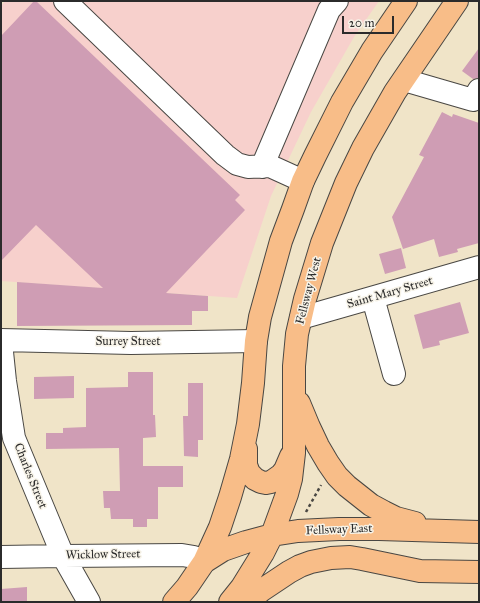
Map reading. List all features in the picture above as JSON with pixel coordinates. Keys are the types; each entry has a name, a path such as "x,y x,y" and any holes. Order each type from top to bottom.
{"main road":[{"path":"294,442 285,470 278,478 271,482 261,482 249,473 246,465 245,453 256,341 260,317 273,266 303,181 327,130 357,76 388,26 406,1"},
{"name":"Fellsway West","path":"230,602 249,576 272,535 289,487 293,464 294,442 293,389 295,349 310,280 322,243 346,183 370,136 395,92 457,1"},
{"path":"293,389 308,427 318,446 337,476 347,486 371,505 396,518 455,531"},
{"path":"174,602 187,587 204,562 220,527 241,459 248,424"},
{"name":"Fellsway East","path":"204,562 223,550 238,544 272,535 298,531 339,529 479,532"},
{"path":"248,602 262,590 294,569 311,562 332,558 350,557 420,571 479,572"}],"street":[{"path":"65,1 225,155 237,164 248,167 270,166 303,181"},
{"path":"262,166 329,10 338,1"},
{"path":"404,80 473,100 479,90"},
{"name":"Saint Mary Street","path":"301,318 479,267"},
{"path":"373,298 394,374"},
{"name":"Surrey Street","path":"1,341 130,343 256,341"},
{"name":"Charles Street","path":"1,341 5,381 14,438 62,556 89,602"},
{"name":"Wicklow Street","path":"1,557 182,555 194,557 204,562"}],"path":[{"path":"304,515 323,480"}],"shaded area":[{"path":"5,1 379,1 354,37 311,112 271,196 237,298 1,281 1,6"}],"building":[{"path":"34,1 36,1 240,195 235,200 245,210 166,293 208,296 208,311 192,311 192,325 17,326 17,282 103,288 36,225 1,261 1,36"},
{"path":"479,48 479,78 473,79 462,71"},
{"path":"442,112 452,117 453,114 479,123 479,243 457,249 458,252 439,257 434,239 403,249 392,217 424,157 419,155"},
{"path":"401,248 406,268 385,274 379,254"},
{"path":"460,302 469,333 439,341 440,345 423,349 414,315"},
{"path":"128,372 153,372 153,415 155,415 156,437 143,438 143,466 183,466 183,487 158,487 158,519 147,519 147,527 133,527 133,519 111,519 110,508 104,508 103,491 120,491 119,448 46,449 46,433 63,433 63,428 86,427 86,388 128,387"},
{"path":"74,376 74,398 34,399 34,377"},
{"path":"188,383 203,383 203,440 198,440 198,457 184,456 183,416 188,416"},
{"path":"27,587 27,602 1,602 1,589"}]}
